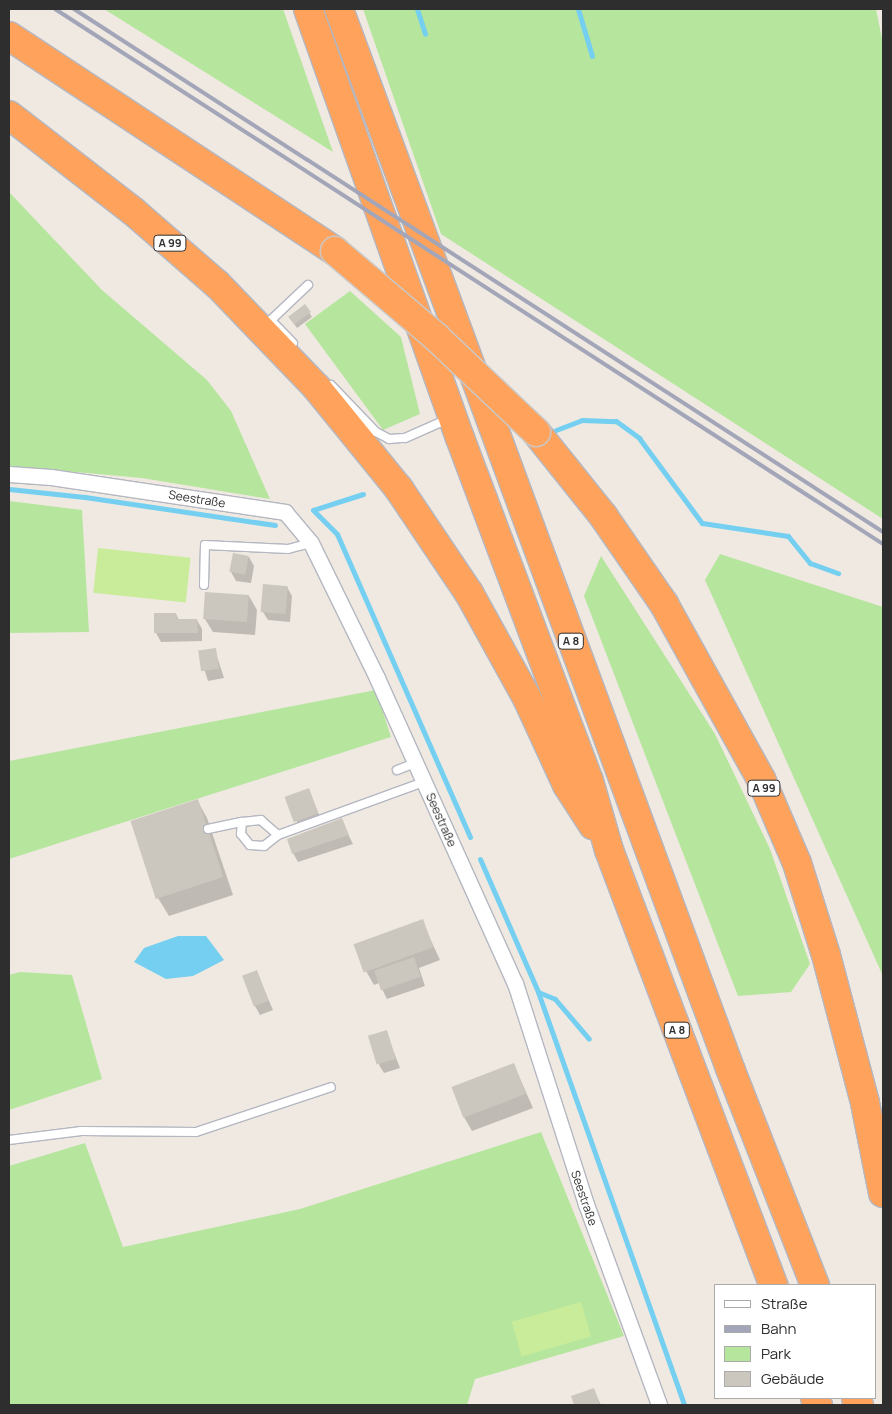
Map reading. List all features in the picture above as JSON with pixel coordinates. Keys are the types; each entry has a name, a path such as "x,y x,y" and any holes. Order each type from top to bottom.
{"highway":[{"name":"A 8","path":"308,9 452,417 589,781 609,850 773,1284"},
{"name":"A 8","path":"339,9 724,1052 815,1284"},
{"name":"A 99","path":"9,36 335,252 436,337 536,432 604,517 664,604 761,779 797,863 826,956 865,1103 883,1193"},
{"name":"A 99","path":"9,115 134,212 218,285 324,396 399,489 469,593 527,698 567,785 609,850"}],"street":[{"name":"Seestraße","path":"9,474 51,477 284,512 311,543 424,782 514,982 586,1204 659,1405"}],"lane":[{"path":"298,349 271,320 308,285"},
{"path":"325,378 376,432 389,439 405,438 452,417"},
{"path":"204,585 205,545 288,549 311,543"},
{"path":"397,770 415,763"},
{"path":"242,822 241,834 250,845 264,846 278,835 424,782"},
{"path":"208,829 261,820 278,835"},
{"path":"9,1140 81,1131 196,1132 332,1087"}],"green space":[{"path":"104,9 283,9 333,152"},
{"path":"363,9 876,9 883,44 883,519 441,234"},
{"path":"9,192 102,290 207,380 231,411 270,499 142,478 9,466"},
{"path":"350,291 401,337 420,414 383,430 305,324"},
{"path":"9,501 82,510 89,632 9,633"},
{"path":"98,548 190,558 186,602 93,593"},
{"path":"720,554 883,607 883,976 705,580"},
{"path":"601,556 715,734 770,849 810,964 791,992 738,996 584,596"},
{"path":"376,690 391,737 9,859 9,761"},
{"path":"20,972 72,975 102,1079 9,1110 9,975"},
{"path":"541,1132 624,1336 475,1379 467,1405 9,1405 9,1166 85,1143 123,1247 300,1209"},
{"path":"581,1302 591,1337 522,1356 512,1322"}],"water":[{"path":"178,936 206,936 224,960 193,976 166,979 134,962 144,948"}],"building":[{"path":"305,304 311,312 294,325 288,317"},
{"path":"233,553 249,556 245,575 229,572"},
{"path":"263,584 288,586 285,614 261,612"},
{"path":"205,592 249,595 247,622 203,619"},
{"path":"154,613 176,613 177,619 197,619 198,633 154,633"},
{"path":"216,648 219,669 201,671 198,651"},
{"path":"309,788 318,813 294,822 285,797"},
{"path":"198,799 223,877 156,899 130,821"},
{"path":"342,818 349,835 292,854 287,839"},
{"path":"423,919 433,947 364,973 353,944"},
{"path":"414,957 421,977 381,991 374,971"},
{"path":"257,970 269,1001 254,1007 242,976"},
{"path":"387,1030 396,1059 377,1065 368,1036"},
{"path":"514,1063 526,1094 463,1118 451,1087"},
{"path":"594,1388 600,1405 574,1405 571,1396"}],"waterway":[{"path":"417,9 425,34"},
{"path":"578,9 592,56"},
{"path":"556,430 582,420 616,421 639,438 702,523 788,536 810,563 838,573"},
{"path":"9,489 85,497 275,525"},
{"path":"363,494 313,510 337,534 470,837"},
{"path":"480,859 538,992 555,999 589,1039"},
{"path":"538,992 684,1405"}],"railway":[{"path":"55,9 883,544"},
{"path":"74,9 883,532"}]}
